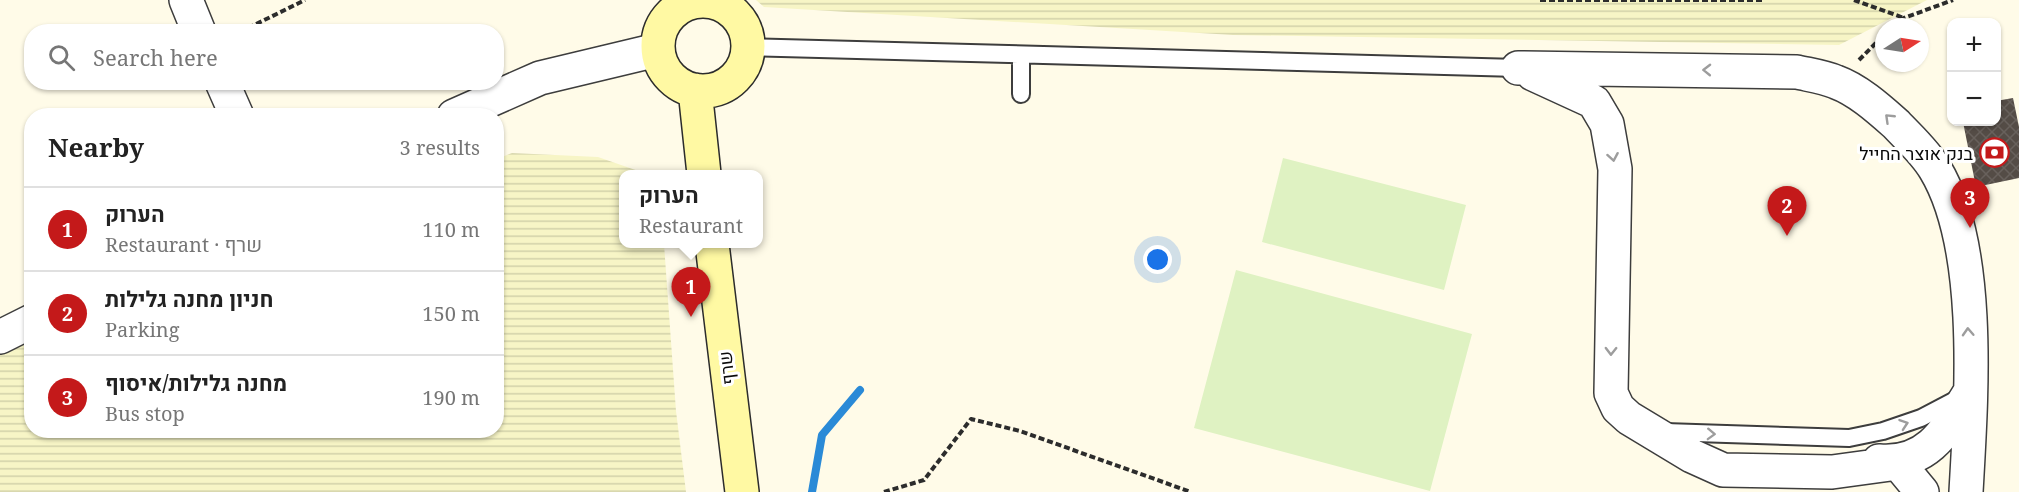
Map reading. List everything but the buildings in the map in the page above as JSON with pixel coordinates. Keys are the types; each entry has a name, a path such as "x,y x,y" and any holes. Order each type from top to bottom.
{"street":[{"path":"186,0 196,24"},
{"path":"692,1 719,3 731,10 747,33 748,47 740,72 731,81 720,88 695,90 681,86 669,76 661,64 657,50 663,25 670,14 692,1"},
{"path":"472,108 540,78 657,50"},
{"path":"1518,68 1594,102 1607,124 1615,169 1611,393 1618,408 1692,456 1832,456 1898,463 1921,453 1942,436 1971,391"},
{"path":"1518,68 1797,72 1838,82 1880,109 1912,140 1935,169 1949,202 1966,272 1971,391 1966,492"},
{"path":"226,90 233,108"},
{"path":"695,90 704,170"},
{"name":"שרף","path":"713,248 742,492"},
{"path":"0,337 24,325"},
{"path":"1898,463 1922,492"}],"lane":[{"path":"748,47 1518,68"},
{"path":"1021,55 1021,94"},
{"path":"1652,432 1849,438 1883,431 1921,418 1971,391"}],"path":[{"path":"256,24 304,0"},
{"path":"1540,0 1762,0"},
{"path":"1854,0 1904,18 1953,0"},
{"path":"884,492 924,480 971,419 1020,431 1191,492"}],"shaded area":[{"path":"756,0 1927,0 1892,18 1875,18 1875,27 1839,45 1233,35 764,7"},
{"path":"512,153 598,157 635,170 619,170 619,248 664,248 676,411 686,492 0,492 0,355 24,345 24,438 504,438 504,156"}],"green space":[{"path":"1283,158 1466,205 1444,290 1262,242"},
{"path":"1236,270 1472,334 1430,491 1194,428"}],"waterway":[{"path":"812,492 822,435 860,390"}],"place":[{"name":"בנק אוצר החייל","path":"1994,153"},
{"name":"מחנה גלילות/איסוף","path":"1970,228"},
{"name":"חניון מחנה גלילות","path":"1787,236"},
{"name":"הערוק","path":"691,317"}]}
